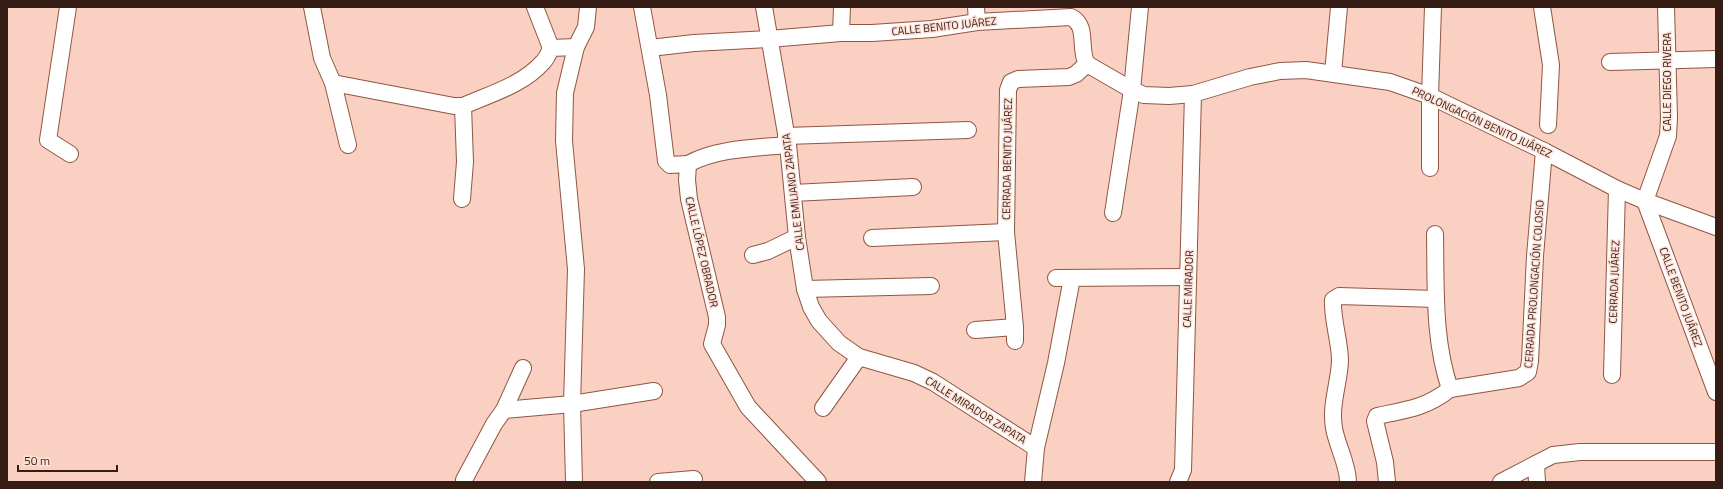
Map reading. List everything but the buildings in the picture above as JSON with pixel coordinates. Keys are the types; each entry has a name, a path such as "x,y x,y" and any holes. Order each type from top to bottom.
{"street":[{"path":"68,7 48,140 70,154"},
{"path":"312,7 322,58 333,83 348,145"},
{"path":"333,83 454,106 463,106 518,82 530,74 544,61 551,48 535,7"},
{"path":"574,482 572,404 576,269 564,141 565,93 576,47 586,27 588,7"},
{"path":"642,7 658,95 666,161 670,165 688,164 713,154 787,140 968,130"},
{"name":"CALLE EMILIANO ZAPATA","path":"764,7 787,140 797,237 805,289 811,307 819,321 839,343 859,357"},
{"path":"841,33 842,7"},
{"path":"1113,213 1132,90 1140,7"},
{"path":"1333,73 1339,7"},
{"path":"1430,168 1430,96 1433,7"},
{"path":"1542,7 1551,65 1548,125"},
{"name":"CALLE DIEGO RIVERA","path":"1645,201 1668,136 1669,118 1666,7"},
{"name":"CALLE BENITO JUÁREZ","path":"650,48 694,42 932,29 977,14 1071,18 1078,21 1082,28 1083,57 1087,64"},
{"path":"551,48 576,47"},
{"path":"1610,62 1667,59 1716,59"},
{"path":"1087,64 1132,90 1144,95 1169,96 1194,94"},
{"name":"CERRADA BENITO JUÁREZ","path":"872,238 1006,232 1006,136 1008,90 1011,82 1018,79 1069,77 1076,74 1087,64"},
{"name":"PROLONGACIÓN BENITO JUÁREZ","path":"1194,94 1250,77 1280,71 1306,70 1390,82 1430,96 1544,151 1617,189 1716,227"},
{"name":"CALLE MIRADOR","path":"1178,482 1183,470 1194,94"},
{"path":"462,199 465,162 463,106"},
{"name":"CERRADA PROLONGACIÓN COLOSIO","path":"1450,389 1519,378 1528,372 1530,361 1535,256 1544,151"},
{"name":"CALLE LÓPEZ OBRADOR","path":"688,164 687,180 689,199 717,317 717,324 712,344 723,366 748,407 818,482"},
{"path":"793,193 913,187"},
{"name":"CERRADA JUÁREZ","path":"1612,375 1617,189"},
{"name":"CALLE BENITO JUÁREZ","path":"1645,201 1716,392"},
{"path":"975,330 1015,334 1006,232"},
{"path":"1387,482 1385,462 1375,421 1377,416 1399,412 1431,402 1450,389 1443,370 1438,333 1436,299 1436,234"},
{"path":"753,255 768,251 797,237"},
{"path":"1056,278 1188,277"},
{"path":"1036,448 1056,363 1072,278"},
{"path":"805,289 931,286"},
{"path":"1348,482 1334,428 1333,409 1340,363 1339,340 1333,309 1333,300 1339,296 1436,299"},
{"path":"823,408 859,357"},
{"name":"CALLE MIRADOR ZAPATA","path":"859,357 914,373 933,382 1036,448 1033,482"},
{"path":"464,480 494,424 504,410 523,368"},
{"path":"504,410 572,404 654,391"},
{"path":"1501,482 1553,455 1580,452 1716,452"},
{"path":"1536,464 1537,482"},
{"path":"658,482 694,479"}]}
